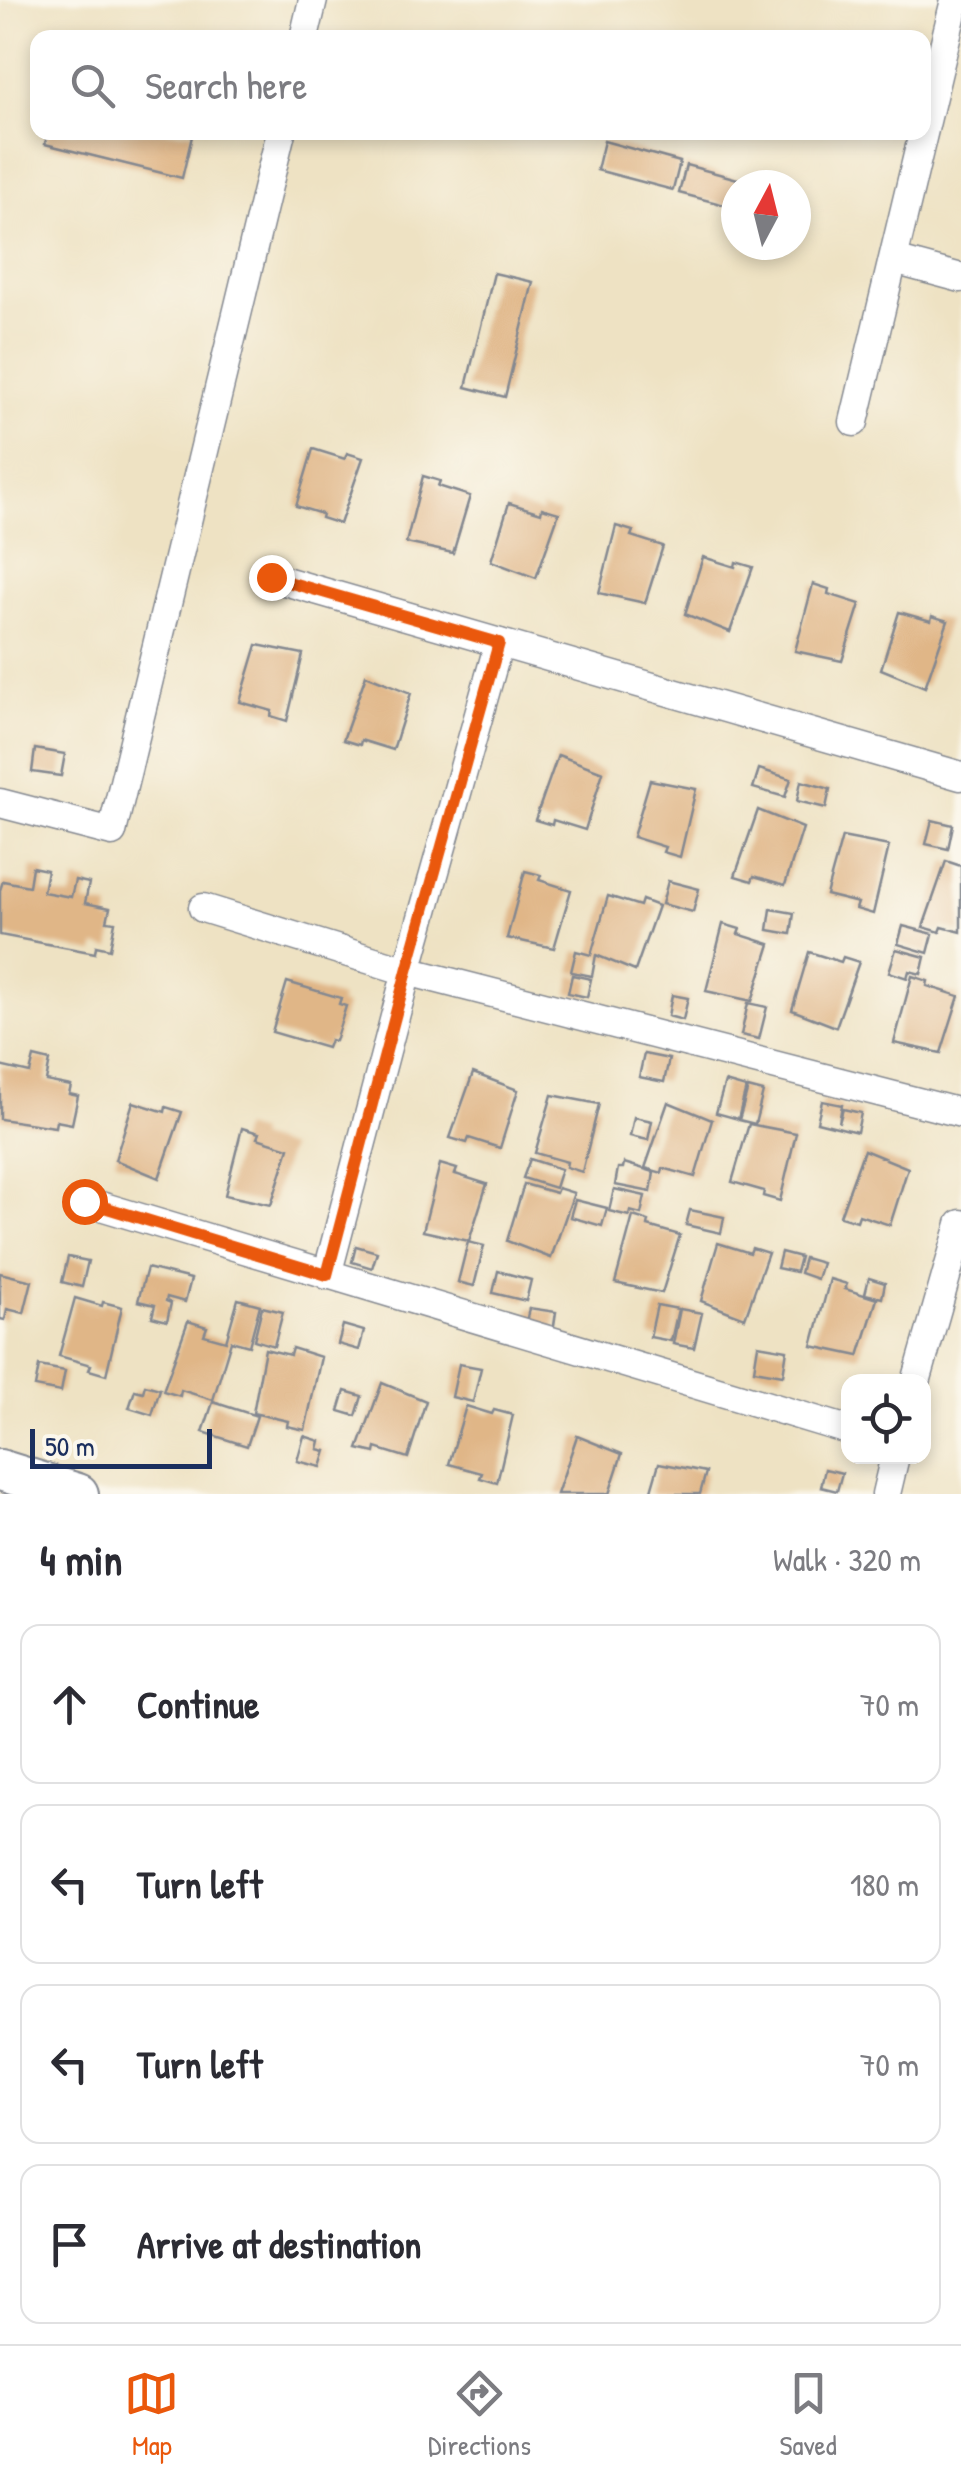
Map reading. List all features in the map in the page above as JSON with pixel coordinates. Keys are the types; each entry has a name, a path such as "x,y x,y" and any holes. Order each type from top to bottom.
{"highway":[{"path":"0,1470 78,1494"}],"street":[{"path":"931,102 955,0"},
{"path":"305,30 309,1"},
{"path":"0,804 112,832 278,140"},
{"path":"854,422 922,140"},
{"path":"894,260 961,278"},
{"path":"271,577 961,776"},
{"path":"327,1275 499,643"},
{"path":"203,908 407,971 961,1113"},
{"path":"84,1201 841,1428"},
{"path":"918,1374 961,1224"},
{"path":"886,1494 893,1464"}],"building":[{"path":"46,140 191,140 182,178 45,144"},
{"path":"604,141 680,162 673,190 597,170"},
{"path":"686,165 721,174 721,204 679,193"},
{"path":"494,273 533,282 505,397 466,387"},
{"path":"313,449 345,459 347,453 363,458 340,524 296,506"},
{"path":"423,476 440,481 438,486 470,496 453,553 406,543"},
{"path":"509,503 541,513 542,508 559,513 536,578 491,561"},
{"path":"616,526 633,531 631,536 663,546 645,603 599,593"},
{"path":"703,557 735,567 736,562 753,567 730,632 685,614"},
{"path":"813,584 829,589 828,594 860,604 842,661 795,651"},
{"path":"899,612 931,621 932,616 948,621 925,687 881,669"},
{"path":"257,645 303,654 287,721 271,716 272,711 240,702"},
{"path":"366,675 411,693 393,750 361,740 360,745 343,740"},
{"path":"35,749 65,754 61,776 32,772"},
{"path":"558,755 603,772 585,830 553,820 552,825 535,820"},
{"path":"759,769 791,779 785,797 753,788"},
{"path":"650,780 696,789 680,857 663,852 665,847 633,837"},
{"path":"801,781 830,789 826,808 797,801"},
{"path":"758,810 803,828 785,885 754,876 752,881 735,876"},
{"path":"932,820 953,825 948,849 926,844"},
{"path":"842,837 889,846 873,914 856,909 858,903 826,895"},
{"path":"946,861 961,866 961,932 923,927"},
{"path":"32,867 47,870 43,892 71,897 75,880 89,883 85,903 110,908 107,921 115,922 110,949 96,946 95,953 0,935 3,881 29,886"},
{"path":"525,871 571,890 554,948 507,938"},
{"path":"668,881 699,889 693,912 662,904"},
{"path":"608,896 640,906 642,900 658,906 635,971 596,955 592,976 571,972 576,951 591,955"},
{"path":"771,909 794,913 791,934 768,930"},
{"path":"723,924 740,929 738,934 770,944 752,1001 706,991"},
{"path":"903,926 933,934 928,953 898,944"},
{"path":"896,949 925,957 921,974 909,971 907,978 889,972"},
{"path":"809,952 841,962 843,957 859,962 836,1027 792,1010"},
{"path":"572,975 591,979 587,997 568,993"},
{"path":"912,976 928,981 927,986 959,996 941,1053 894,1043"},
{"path":"287,982 341,998 339,1004 346,1006 335,1041 330,1040 327,1048 272,1032"},
{"path":"672,995 688,998 683,1020 668,1016"},
{"path":"748,1003 767,1007 759,1039 741,1035"},
{"path":"644,1054 669,1059 664,1082 639,1077"},
{"path":"34,1057 50,1061 46,1081 71,1086 69,1094 78,1096 72,1124 56,1121 55,1127 0,1119 0,1066 30,1073"},
{"path":"473,1073 518,1090 500,1148 469,1138 467,1143 450,1138"},
{"path":"725,1082 746,1088 738,1119 716,1113"},
{"path":"748,1088 763,1092 755,1124 739,1120"},
{"path":"552,1095 599,1104 582,1172 566,1167 567,1162 535,1153"},
{"path":"822,1101 842,1105 839,1123 843,1109 861,1113 857,1132 817,1122"},
{"path":"133,1102 165,1112 166,1107 182,1112 159,1178 115,1160"},
{"path":"668,1102 712,1120 695,1177 663,1168 662,1173 645,1168"},
{"path":"634,1117 652,1121 648,1140 630,1136"},
{"path":"749,1124 796,1133 780,1201 763,1196 764,1191 732,1182"},
{"path":"242,1128 259,1133 257,1138 289,1148 271,1205 225,1195"},
{"path":"864,1150 908,1168 890,1225 859,1215 857,1221 840,1216"},
{"path":"530,1159 561,1169 555,1188 523,1178"},
{"path":"624,1163 654,1172 651,1192 615,1185 618,1168 623,1168"},
{"path":"440,1164 457,1169 455,1174 487,1184 469,1241 423,1231"},
{"path":"524,1184 556,1193 558,1188 574,1193 551,1258 507,1241"},
{"path":"614,1189 645,1196 641,1214 630,1211 629,1216 609,1211"},
{"path":"575,1200 607,1208 602,1226 570,1217"},
{"path":"690,1210 724,1217 721,1233 686,1225"},
{"path":"633,1216 649,1221 648,1226 680,1235 662,1293 615,1283"},
{"path":"468,1242 484,1246 474,1286 458,1282"},
{"path":"718,1243 750,1253 752,1248 768,1253 745,1318 701,1301"},
{"path":"356,1246 377,1252 372,1268 352,1262"},
{"path":"781,1252 800,1257 796,1272 777,1268"},
{"path":"68,1257 88,1261 82,1287 62,1282"},
{"path":"804,1258 822,1263 817,1279 800,1273"},
{"path":"147,1268 191,1279 185,1302 167,1297 166,1301 171,1303 167,1321 152,1317 155,1305 138,1301"},
{"path":"498,1271 531,1280 526,1301 493,1293"},
{"path":"0,1273 32,1281 24,1313 7,1309 5,1320 0,1319"},
{"path":"869,1278 885,1283 882,1298 865,1294"},
{"path":"830,1279 847,1284 845,1289 877,1299 859,1356 812,1346"},
{"path":"75,1298 122,1307 106,1375 89,1370 91,1365 59,1356"},
{"path":"238,1299 260,1305 249,1346 231,1341 213,1400 181,1390 180,1396 163,1391 188,1321 207,1327 204,1335 226,1341"},
{"path":"657,1305 678,1309 671,1341 650,1337"},
{"path":"262,1307 283,1312 274,1346 254,1340"},
{"path":"529,1308 556,1312 553,1332 525,1328"},
{"path":"680,1309 702,1313 694,1348 673,1344"},
{"path":"343,1325 364,1331 359,1350 338,1344"},
{"path":"758,1345 787,1350 783,1375 754,1370"},
{"path":"292,1348 321,1357 305,1430 287,1426 288,1421 253,1413 265,1349 290,1355"},
{"path":"459,1364 481,1368 473,1402 452,1397"},
{"path":"39,1366 65,1371 61,1392 35,1387"},
{"path":"382,1383 426,1401 408,1458 376,1448 375,1453 358,1449"},
{"path":"145,1385 160,1389 152,1415 129,1408 135,1390 143,1392"},
{"path":"345,1391 362,1396 356,1416 339,1411"},
{"path":"213,1402 257,1416 247,1446 203,1432"},
{"path":"466,1406 513,1415 497,1483 480,1478 482,1473 449,1464"},
{"path":"304,1436 320,1441 318,1449 326,1451 321,1467 297,1461"},
{"path":"577,1436 622,1454 609,1494 557,1494"},
{"path":"659,1463 706,1472 700,1494 650,1494"},
{"path":"825,1469 842,1473 837,1491 821,1487"}],"route":[{"path":"84,1201 327,1275 499,643 271,577"}]}
